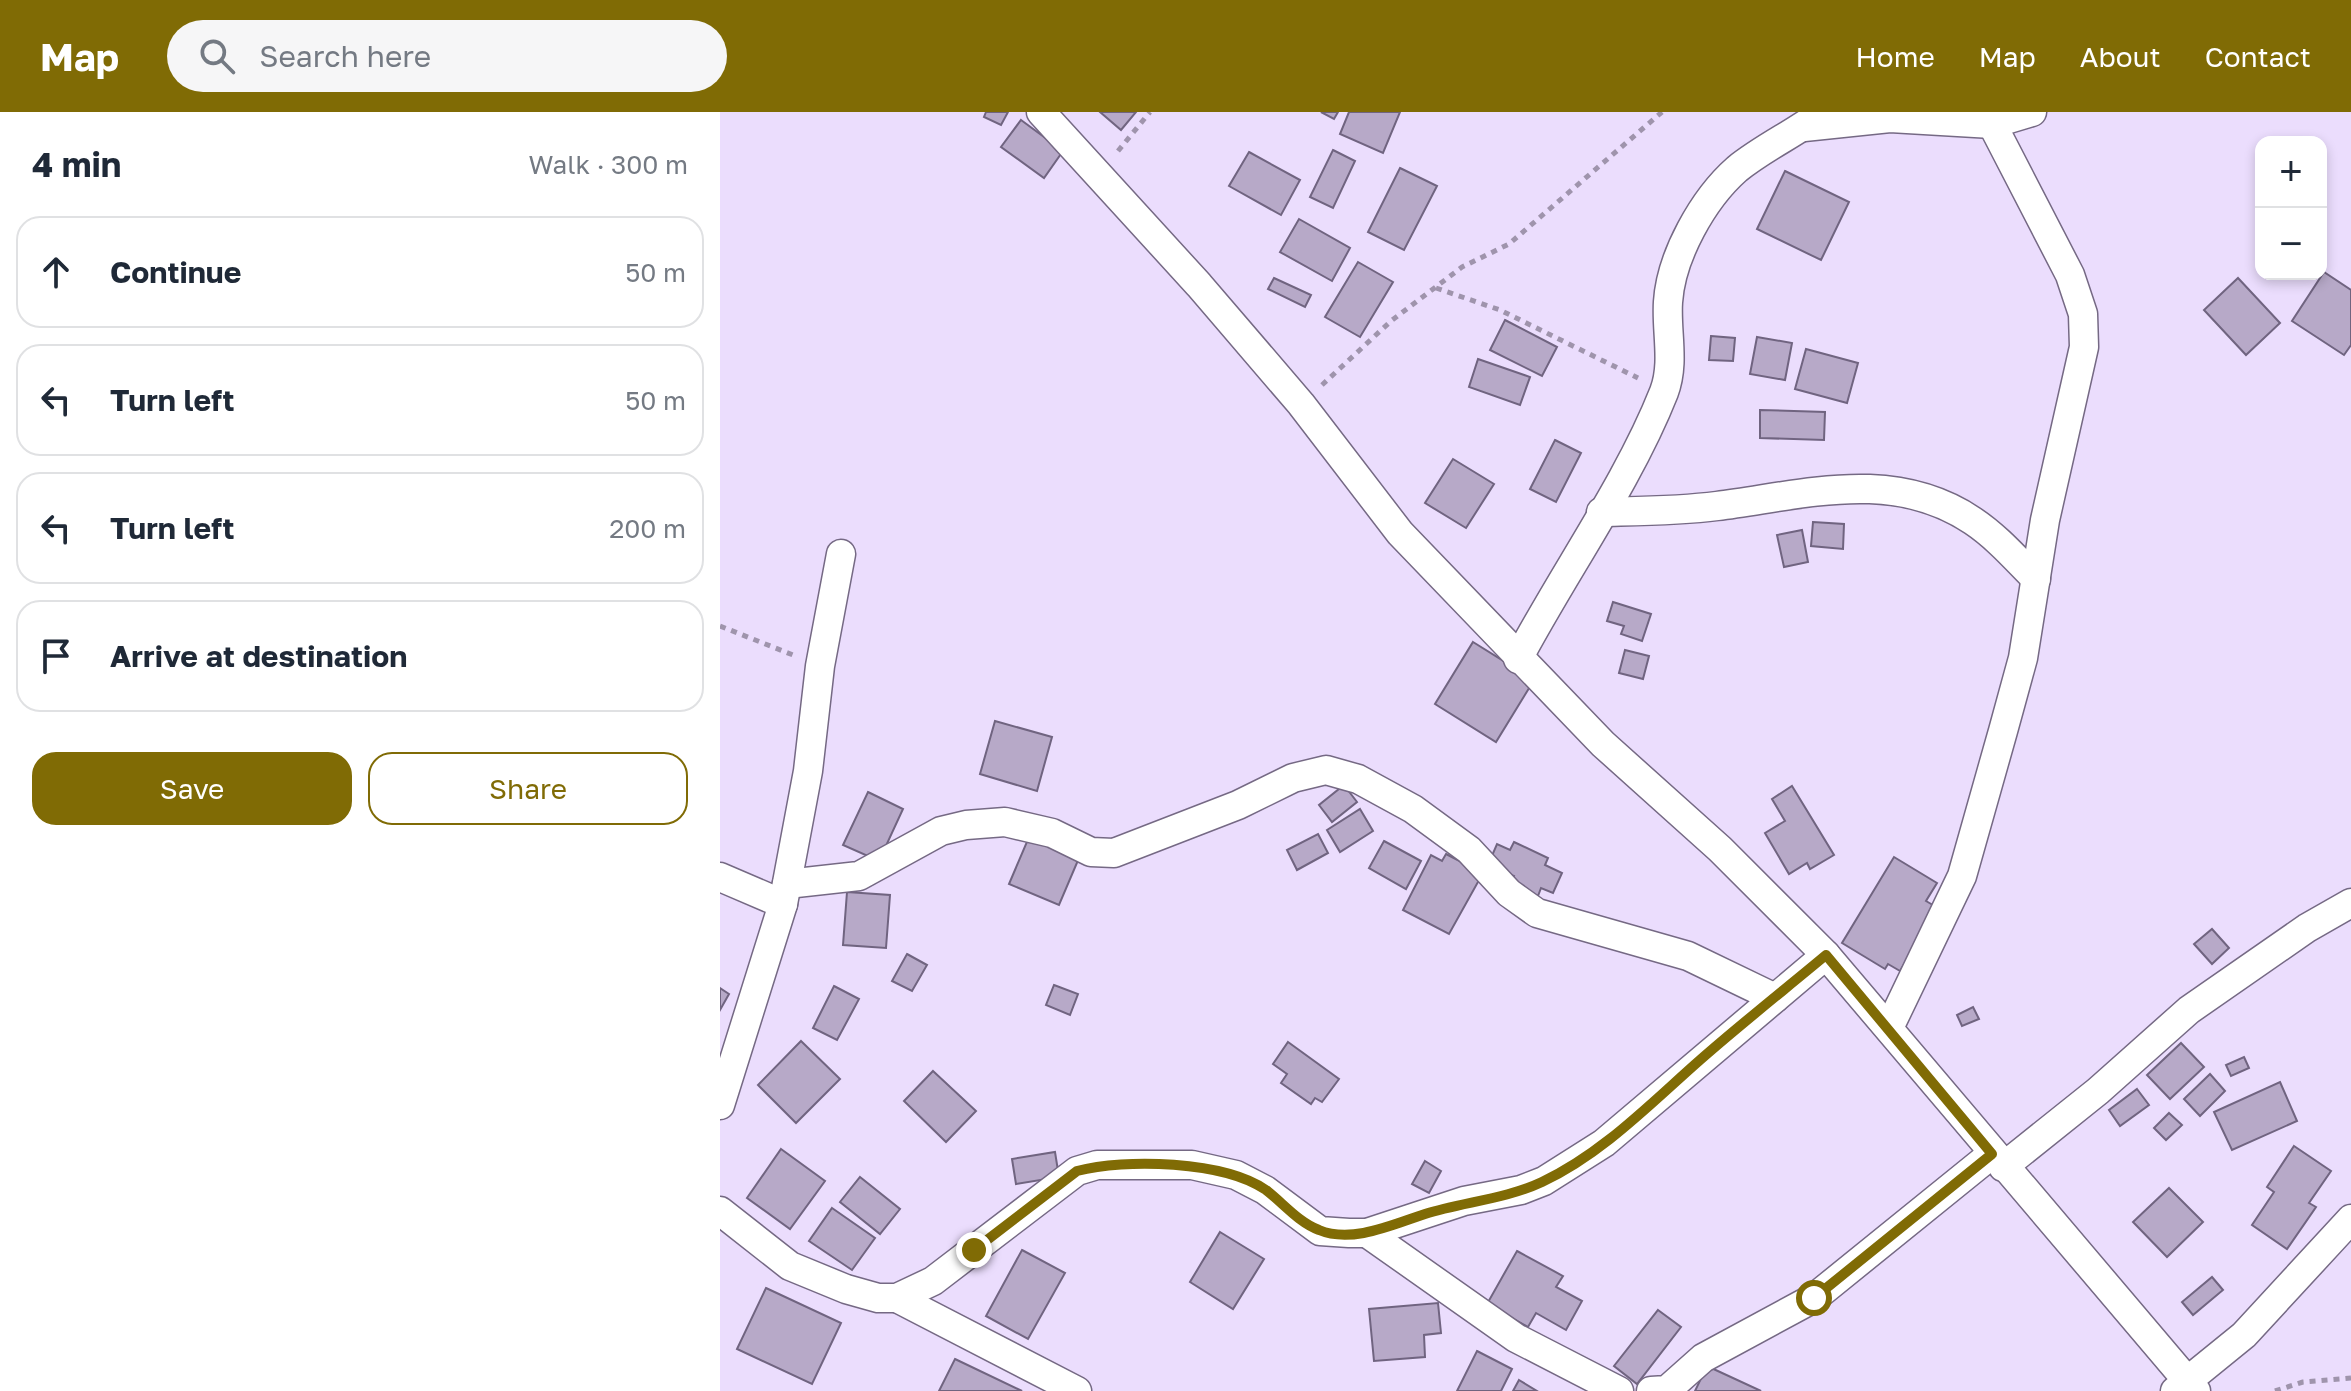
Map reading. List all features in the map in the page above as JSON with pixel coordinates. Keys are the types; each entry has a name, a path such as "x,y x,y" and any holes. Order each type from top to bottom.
{"street":[{"path":"1041,112 1097,177 1199,285 1301,404 1400,533 1603,744 1720,849 1826,955 2185,1387 2244,1335 2351,1219"},
{"path":"1518,659 1664,392 1670,359 1668,299 1679,259 1693,228 1736,170 1814,119 1890,118 1992,124 2032,112"},
{"path":"1889,1028 1962,876 2023,658 2045,520 2084,347 2083,314 2070,275 1992,124"},
{"path":"1601,512 1718,506 1813,490 1889,488 1931,500 1972,519 2036,579"},
{"path":"720,1105 785,894 808,771 820,666 841,554"},
{"path":"720,877 785,894 859,876 941,831 966,825 1005,822 1052,833 1091,852 1114,853 1238,805 1293,778 1326,770 1358,779 1413,809 1469,850 1509,893 1537,913 1688,956 1775,998"},
{"path":"1651,1391 1667,1390 1703,1358 1814,1298 1998,1160 2098,1091 2189,1010 2307,928 2351,903"},
{"path":"720,1211 790,1266 846,1289 878,1298 897,1298 933,1281 1077,1171 1097,1165 1192,1165 1236,1175 1265,1190 1320,1231 1367,1233 1464,1201 1521,1190 1544,1181 1604,1143 1826,955"},
{"path":"1367,1233 1516,1338 1619,1391"},
{"path":"897,1298 1062,1388"}],"path":[{"path":"1097,177 1150,112"},
{"path":"1301,404 1391,321 1462,267 1509,244 1662,112"},
{"path":"1436,288 1568,341 1664,392"},
{"path":"720,626 820,666"},
{"path":"2275,1391 2303,1382 2351,1378"}],"building":[{"path":"986,112 1008,112 1001,125 984,117"},
{"path":"1100,112 1136,112 1121,130"},
{"path":"1321,112 1338,112 1334,119"},
{"path":"1349,112 1400,112 1383,153 1340,134"},
{"path":"1021,120 1063,151 1044,178 1001,147"},
{"path":"1333,150 1355,161 1333,208 1310,197"},
{"path":"1249,152 1300,180 1281,215 1229,186"},
{"path":"1400,168 1437,186 1404,250 1368,232"},
{"path":"1785,171 1849,202 1821,260 1757,229"},
{"path":"1299,219 1350,248 1332,281 1280,252"},
{"path":"1358,262 1393,282 1360,337 1325,317"},
{"path":"2327,274 2351,290 2351,345 2344,355 2292,321 2319,280 2327,280"},
{"path":"1274,278 1311,295 1305,307 1268,289"},
{"path":"2238,278 2280,323 2246,355 2204,310"},
{"path":"1505,320 1557,347 1542,376 1490,350"},
{"path":"1711,336 1735,338 1733,361 1709,360"},
{"path":"1757,337 1792,343 1785,380 1750,374"},
{"path":"1806,349 1858,363 1847,403 1795,389"},
{"path":"1478,359 1530,377 1520,405 1469,387"},
{"path":"1760,410 1825,412 1824,440 1760,438"},
{"path":"1555,440 1581,453 1556,502 1530,489"},
{"path":"1453,459 1494,484 1466,528 1425,503"},
{"path":"1813,522 1844,524 1843,549 1811,546"},
{"path":"1802,530 1808,562 1784,567 1777,535"},
{"path":"1613,602 1651,614 1642,641 1621,634 1624,626 1607,621"},
{"path":"1473,642 1534,680 1496,742 1435,704"},
{"path":"1625,650 1649,656 1643,679 1619,673"},
{"path":"995,721 1052,737 1037,791 980,774"},
{"path":"1344,785 1357,802 1332,822 1319,805"},
{"path":"1792,786 1834,855 1810,869 1807,863 1789,874 1765,833 1785,821 1772,799"},
{"path":"868,792 903,809 879,861 843,845"},
{"path":"1360,809 1373,831 1340,852 1327,830"},
{"path":"1318,834 1328,853 1297,870 1287,850"},
{"path":"1029,837 1079,858 1059,905 1009,884"},
{"path":"1384,841 1421,861 1406,889 1369,868"},
{"path":"1514,842 1548,858 1545,865 1562,873 1553,893 1541,888 1538,896 1511,884 1514,876 1488,865 1497,844 1510,850"},
{"path":"1446,854 1483,873 1449,934 1403,910 1431,855 1442,861"},
{"path":"1894,857 1937,883 1926,901 1938,908 1900,971 1888,964 1885,969 1842,943"},
{"path":"847,892 890,895 886,948 843,945"},
{"path":"2212,929 2229,948 2212,964 2194,944"},
{"path":"907,954 927,965 912,991 892,981"},
{"path":"1054,985 1078,994 1070,1015 1046,1005"},
{"path":"834,986 859,999 837,1040 813,1028"},
{"path":"720,988 729,994 720,1010"},
{"path":"1973,1007 1979,1019 1962,1026 1957,1015"},
{"path":"801,1041 840,1079 796,1123 758,1085"},
{"path":"1288,1042 1339,1079 1322,1102 1315,1098 1311,1104 1281,1083 1287,1074 1273,1064"},
{"path":"2181,1043 2204,1067 2170,1099 2147,1075"},
{"path":"2244,1057 2249,1068 2231,1076 2226,1065"},
{"path":"933,1071 976,1111 946,1142 904,1101"},
{"path":"2210,1074 2225,1091 2200,1116 2184,1099"},
{"path":"2280,1082 2297,1121 2232,1150 2214,1112"},
{"path":"2137,1089 2149,1105 2120,1126 2109,1110"},
{"path":"2169,1113 2182,1125 2166,1140 2154,1128"},
{"path":"2294,1146 2331,1171 2309,1203 2316,1207 2287,1249 2252,1225 2274,1192 2267,1187"},
{"path":"781,1149 825,1181 790,1229 747,1198"},
{"path":"1055,1152 1059,1177 1016,1184 1012,1159"},
{"path":"1425,1161 1441,1171 1429,1193 1412,1184"},
{"path":"860,1177 900,1209 880,1234 840,1202"},
{"path":"2169,1188 2203,1222 2167,1257 2133,1222"},
{"path":"832,1208 875,1238 852,1270 809,1241"},
{"path":"1220,1232 1264,1259 1233,1309 1190,1282"},
{"path":"1022,1250 1065,1273 1028,1339 986,1316"},
{"path":"1517,1251 1563,1276 1556,1287 1582,1301 1566,1330 1536,1313 1528,1327 1487,1304"},
{"path":"2212,1277 2223,1290 2193,1315 2182,1302"},
{"path":"766,1288 841,1323 812,1384 737,1349"},
{"path":"1438,1303 1441,1333 1424,1335 1425,1357 1374,1361 1369,1309"},
{"path":"1658,1310 1681,1327 1637,1384 1614,1366"},
{"path":"1477,1351 1512,1369 1501,1391 1457,1391"},
{"path":"955,1359 1022,1391 939,1391"},
{"path":"1707,1366 1761,1391 1695,1391"},
{"path":"1519,1380 1537,1391 1513,1391"}],"route":[{"path":"974,1250 1077,1171 1097,1165 1192,1165 1236,1175 1265,1190 1320,1231 1349,1233 1367,1233 1464,1201 1521,1190 1544,1181 1604,1143 1826,955 1992,1154 1814,1298"}]}
